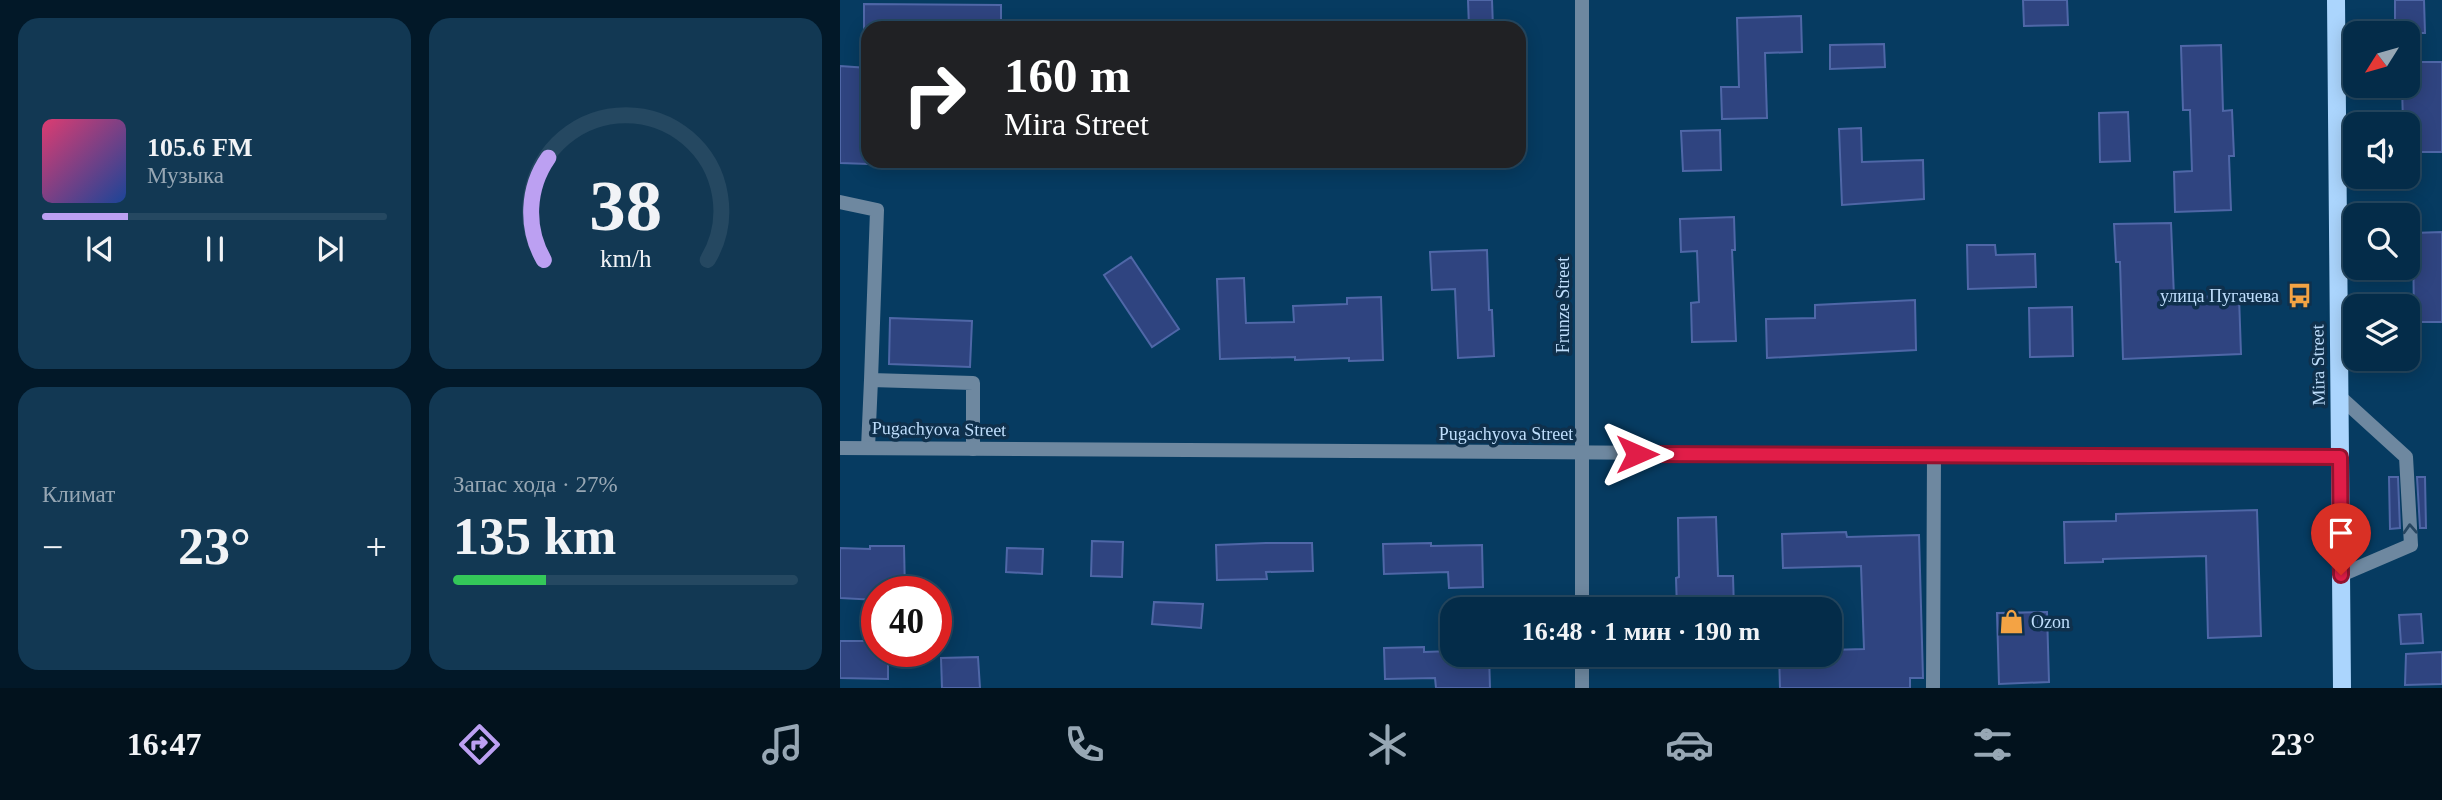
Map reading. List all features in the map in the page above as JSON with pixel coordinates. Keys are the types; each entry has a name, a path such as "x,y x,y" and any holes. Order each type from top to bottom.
{"main road":[{"name":"Mira Street","path":"2336,0 2342,688"}],"street":[{"name":"Frunze Street","path":"1582,0 1583,597"},
{"path":"840,202 877,211 868,448"},
{"path":"871,380 973,383 973,449"},
{"path":"2339,396 2406,457 2411,545 2341,575"},
{"name":"Pugachyova Street","path":"840,448 2340,457"},
{"path":"1933,688 1934,455"},
{"path":"1582,667 1582,688"}],"building":[{"path":"1468,0 1492,0 1493,21 1469,21"},
{"path":"2023,0 2067,0 2068,25 2024,26"},
{"path":"2395,0 2424,0 2425,33 2420,33 2420,21 2395,21"},
{"path":"864,4 1001,5 1001,21 864,21"},
{"path":"1801,16 1802,52 1765,53 1767,118 1722,119 1721,87 1739,87 1737,18"},
{"path":"1884,44 1885,67 1830,69 1830,45"},
{"path":"2221,45 2223,111 2232,110 2234,156 2229,156 2231,210 2175,212 2174,172 2192,171 2190,110 2183,110 2181,46"},
{"path":"2420,62 2442,62 2442,152 2420,152 2420,112 2403,112 2402,98 2420,98"},
{"path":"840,66 861,68 861,164 840,163"},
{"path":"2128,112 2130,161 2100,162 2099,113"},
{"path":"1861,128 1862,162 1923,160 1924,199 1842,205 1839,129"},
{"path":"1720,130 1721,170 1683,171 1681,131"},
{"path":"1734,217 1735,250 1732,250 1736,341 1692,342 1691,303 1699,302 1697,251 1681,252 1680,219"},
{"path":"2171,223 2174,297 2239,296 2241,354 2123,359 2120,262 2116,262 2114,224"},
{"path":"2442,232 2442,322 2420,322 2420,294 2414,294 2414,280 2420,280 2420,233"},
{"path":"1967,245 1995,245 1996,255 2035,254 2036,287 1968,289"},
{"path":"1487,250 1494,356 1458,358 1455,289 1432,290 1430,252"},
{"path":"1131,257 1179,329 1152,347 1104,275"},
{"path":"1244,278 1246,323 1294,322 1293,306 1347,304 1347,298 1381,297 1383,360 1295,360 1295,357 1220,359 1217,279"},
{"path":"1915,300 1916,350 1767,358 1766,319 1815,318 1815,305"},
{"path":"2072,307 2073,356 2030,357 2029,308"},
{"path":"890,318 972,321 970,367 889,364"},
{"path":"2389,477 2398,477 2400,528 2390,529"},
{"path":"2417,477 2425,477 2426,528 2420,528"},
{"path":"2257,510 2261,636 2208,638 2206,556 2103,559 2103,562 2065,563 2064,522 2116,521 2116,514"},
{"path":"1716,517 1718,576 1733,576 1734,597 1677,597 1678,518"},
{"path":"1846,532 1847,537 1919,535 1923,678 1910,678 1910,688 1780,688 1779,667 1842,667 1842,650 1864,649 1861,566 1783,568 1782,534"},
{"path":"1092,541 1123,542 1122,577 1091,576"},
{"path":"1312,543 1313,571 1266,572 1267,579 1217,580 1216,545"},
{"path":"1431,543 1431,546 1482,545 1483,587 1449,588 1448,572 1384,574 1383,544"},
{"path":"870,546 904,546 905,576 861,576 861,599 840,598 840,548 870,549"},
{"path":"1007,548 1043,549 1042,574 1006,572"},
{"path":"1154,602 1203,604 1201,628 1152,624"},
{"path":"2047,612 2049,682 1999,684 1997,613"},
{"path":"2421,614 2423,643 2401,644 2399,615"},
{"path":"840,641 861,641 861,667 888,667 888,679 840,678"},
{"path":"1424,647 1424,652 1440,651 1440,667 1489,667 1490,688 1436,688 1435,678 1385,679 1384,648"},
{"path":"2442,652 2442,684 2405,685 2406,654"},
{"path":"978,657 980,688 942,688 941,667 952,667 952,658"}],"place":[{"name":"улица Пугачева","path":"2299,296"},
{"name":"Ozon","path":"2011,622"}],"route":[{"path":"1637,454 2340,457 2341,575"}]}
